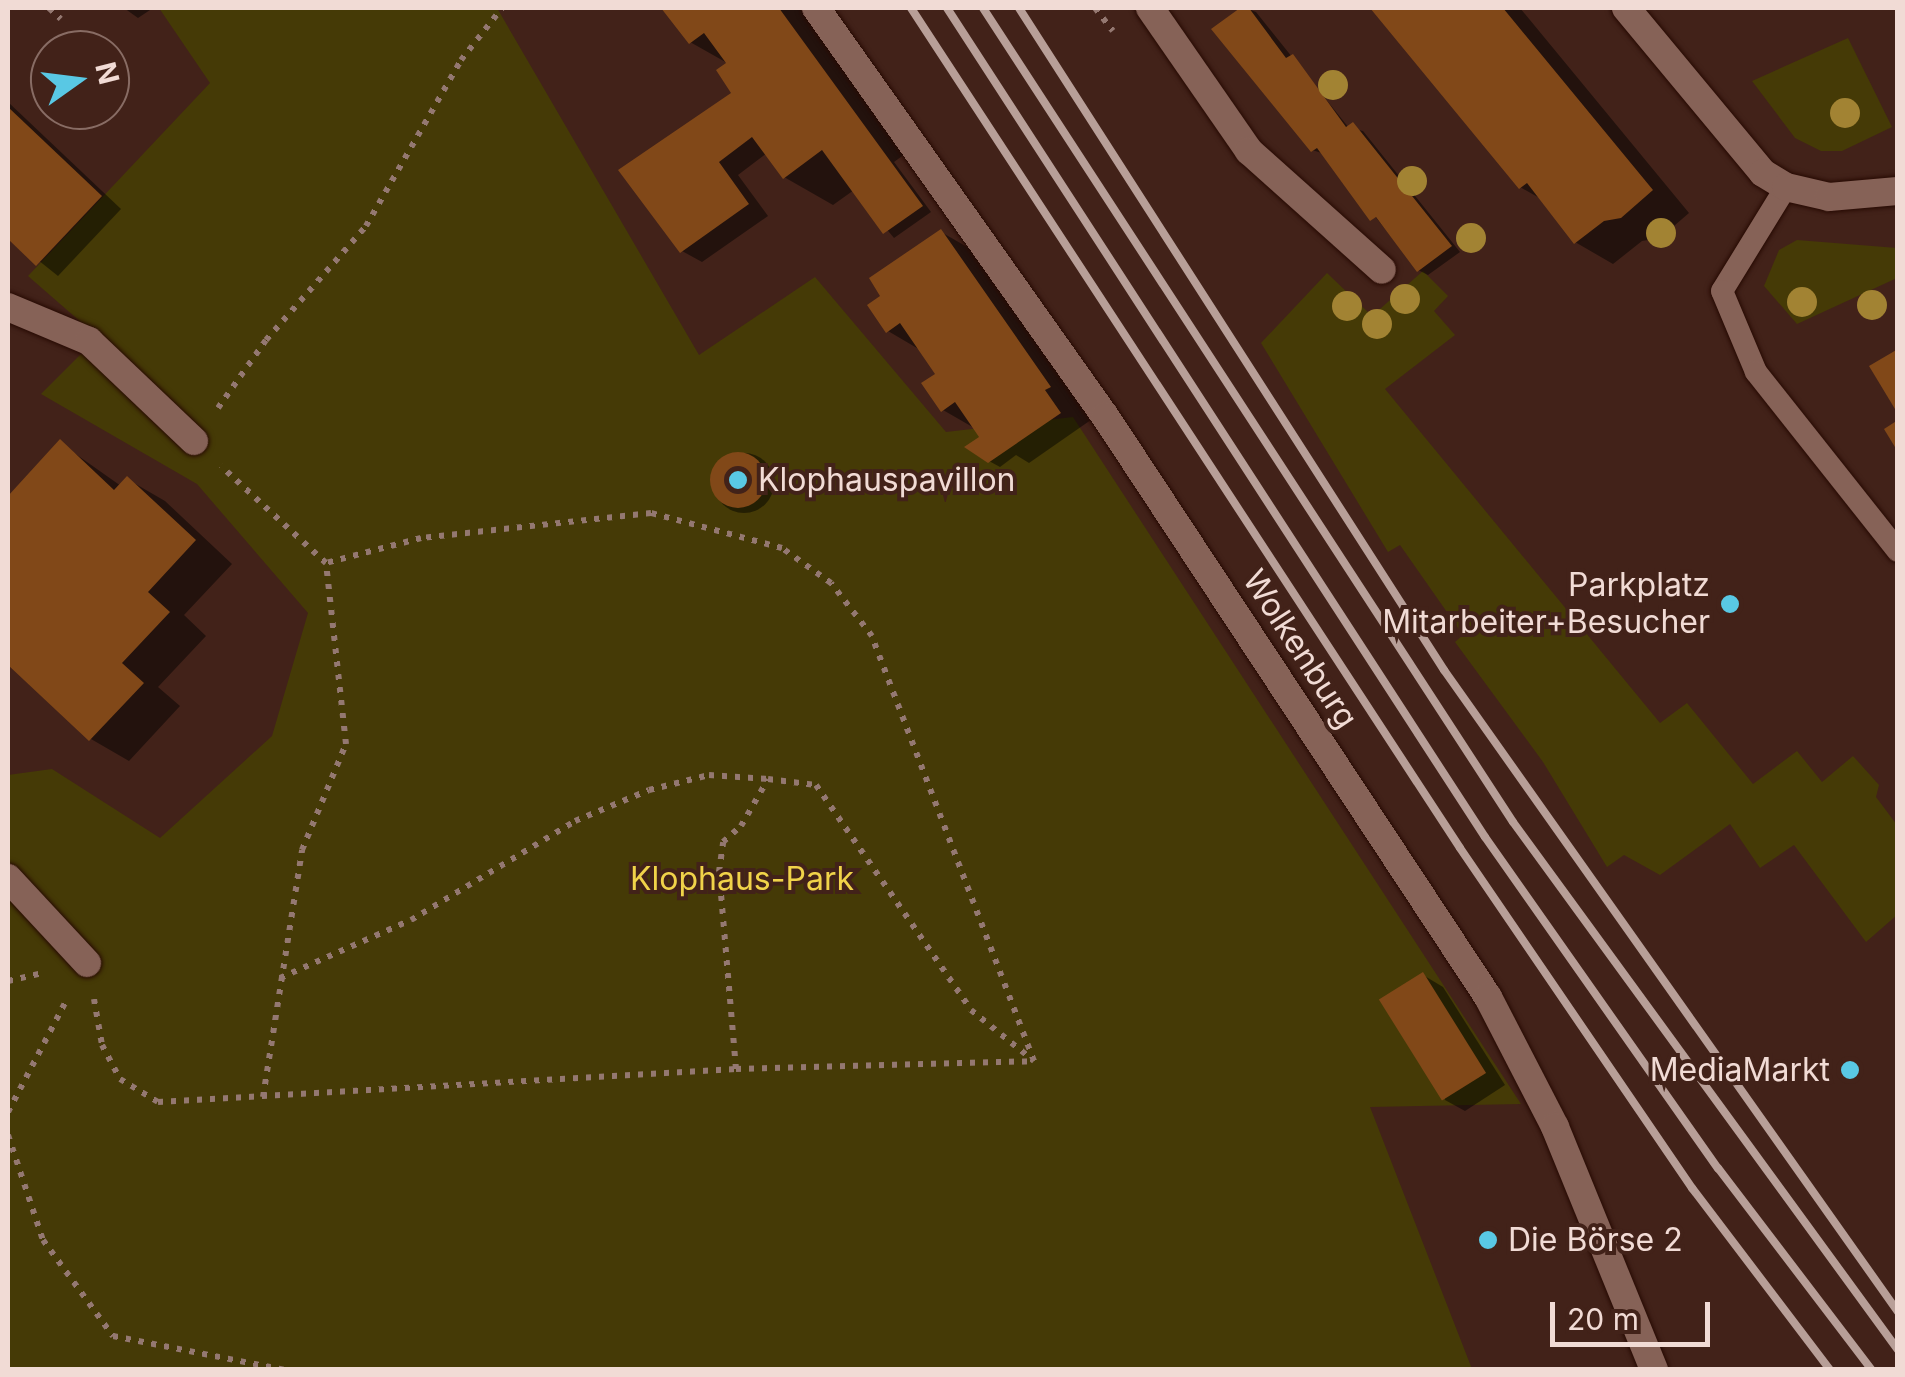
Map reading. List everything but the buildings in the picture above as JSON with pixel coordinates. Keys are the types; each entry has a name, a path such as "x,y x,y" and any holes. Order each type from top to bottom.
{"street":[{"name":"Wolkenburg","path":"816,8 1105,416 1488,997 1555,1128 1654,1370"},
{"path":"1150,8 1249,152 1382,270"},
{"path":"1626,8 1763,173 1786,187 1829,197 1898,191"},
{"path":"9,312 90,341 194,441"},
{"path":"8,878 87,963"}],"lane":[{"path":"1786,187 1722,290 1756,372 1898,552"}],"path":[{"path":"49,8 62,20"},
{"path":"263,1097 302,850 346,744 326,563 194,441 266,340 366,226 461,60 502,8"},
{"path":"326,563 422,538 652,512 782,548 831,583 872,636 1034,1061"},
{"path":"280,978 411,920 575,821 649,790 709,775 816,784 972,1010 1034,1061"},
{"path":"736,1069 719,872 723,842 742,826 768,779"},
{"path":"87,963 102,1046 120,1079 158,1102 736,1069 1034,1061"},
{"path":"8,1112 87,963"},
{"path":"8,981 24,977"},
{"path":"8,1135 42,1240 113,1336 284,1370"}],"green space":[{"name":"Klophaus-Park","path":"159,8 497,8 699,355 815,277 946,432 1073,417 1521,1104 1370,1107 1472,1369 8,1369 8,775 52,769 160,838 272,736 308,613 197,484 41,394 98,337 28,276 210,83"},
{"path":"1848,38 1892,127 1842,151 1821,151 1795,138 1752,81"},
{"path":"1797,240 1897,248 1897,278 1797,324 1764,286 1779,250"},
{"path":"1423,271 1448,296 1434,311 1455,335 1385,389 1660,723 1687,703 1753,784 1797,751 1822,782 1853,756 1879,785 1876,797 1897,825 1897,915 1866,942 1794,845 1760,868 1730,824 1660,875 1624,855 1607,867 1543,762 1455,642 1463,635 1400,545 1388,552 1261,343 1327,273 1372,316"}],"railway":[{"path":"911,8 1460,848 1692,1188 1830,1370"},
{"path":"947,8 1485,837 1718,1168 1872,1370"},
{"path":"983,8 1513,822 1898,1350"},
{"path":"1019,8 1444,670 1898,1312"}],"place":[{"name":"Klophauspavillon","path":"738,480"},
{"name":"Parkplatz Mitarbeiter+Besucher","path":"1730,604"},
{"name":"MediaMarkt","path":"1850,1070"},
{"name":"Die Börse 2","path":"1488,1240"}]}
